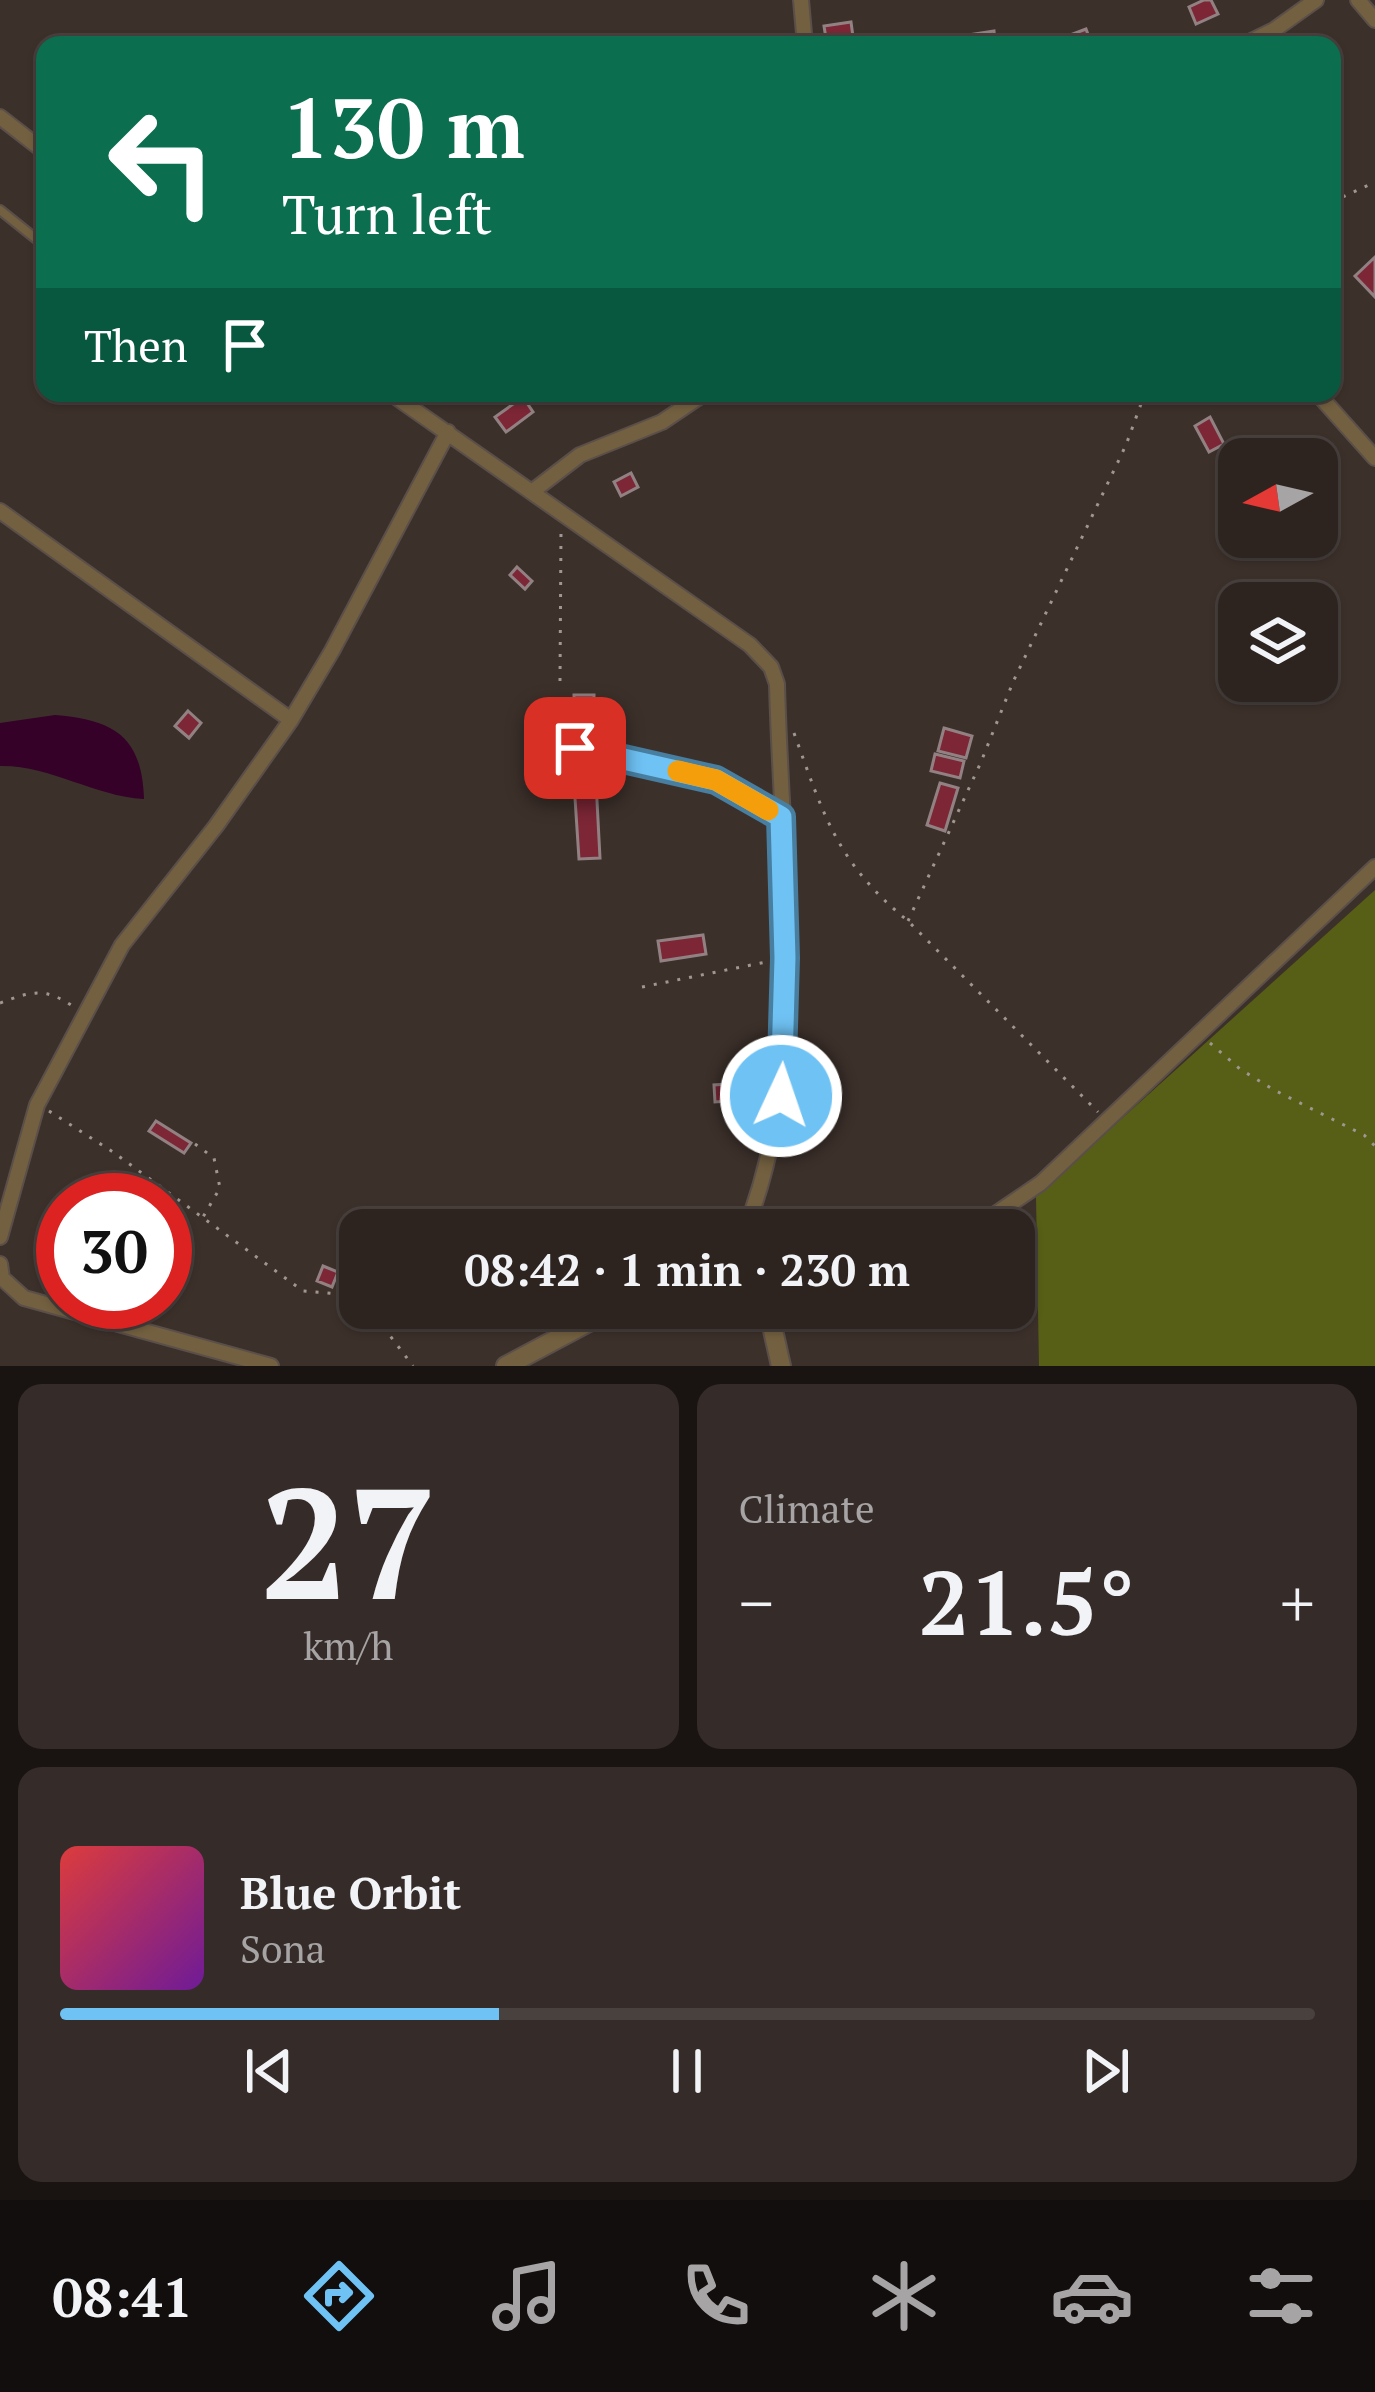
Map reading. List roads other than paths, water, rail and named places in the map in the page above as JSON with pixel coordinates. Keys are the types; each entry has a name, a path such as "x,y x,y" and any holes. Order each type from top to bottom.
{"street":[{"path":"801,0 804,36"},
{"path":"1262,36 1316,0"},
{"path":"1358,0 1375,20"},
{"path":"0,117 36,145"},
{"path":"403,402 750,645 771,668 777,684 785,958 781,1096 768,1166 753,1209"},
{"path":"532,491 580,455 662,422 692,402"},
{"path":"1325,402 1375,458"},
{"path":"0,1237 37,1105 122,945 216,826 290,721 448,432"},
{"path":"0,511 290,721"},
{"path":"1004,1209 1107,1122 1375,867"},
{"path":"0,1264 2,1278 24,1298 271,1366"},
{"path":"506,1366 576,1329"},
{"path":"773,1329 781,1366"}],"lane":[{"path":"0,210 36,238"},
{"path":"575,748 716,780 781,817"}]}
